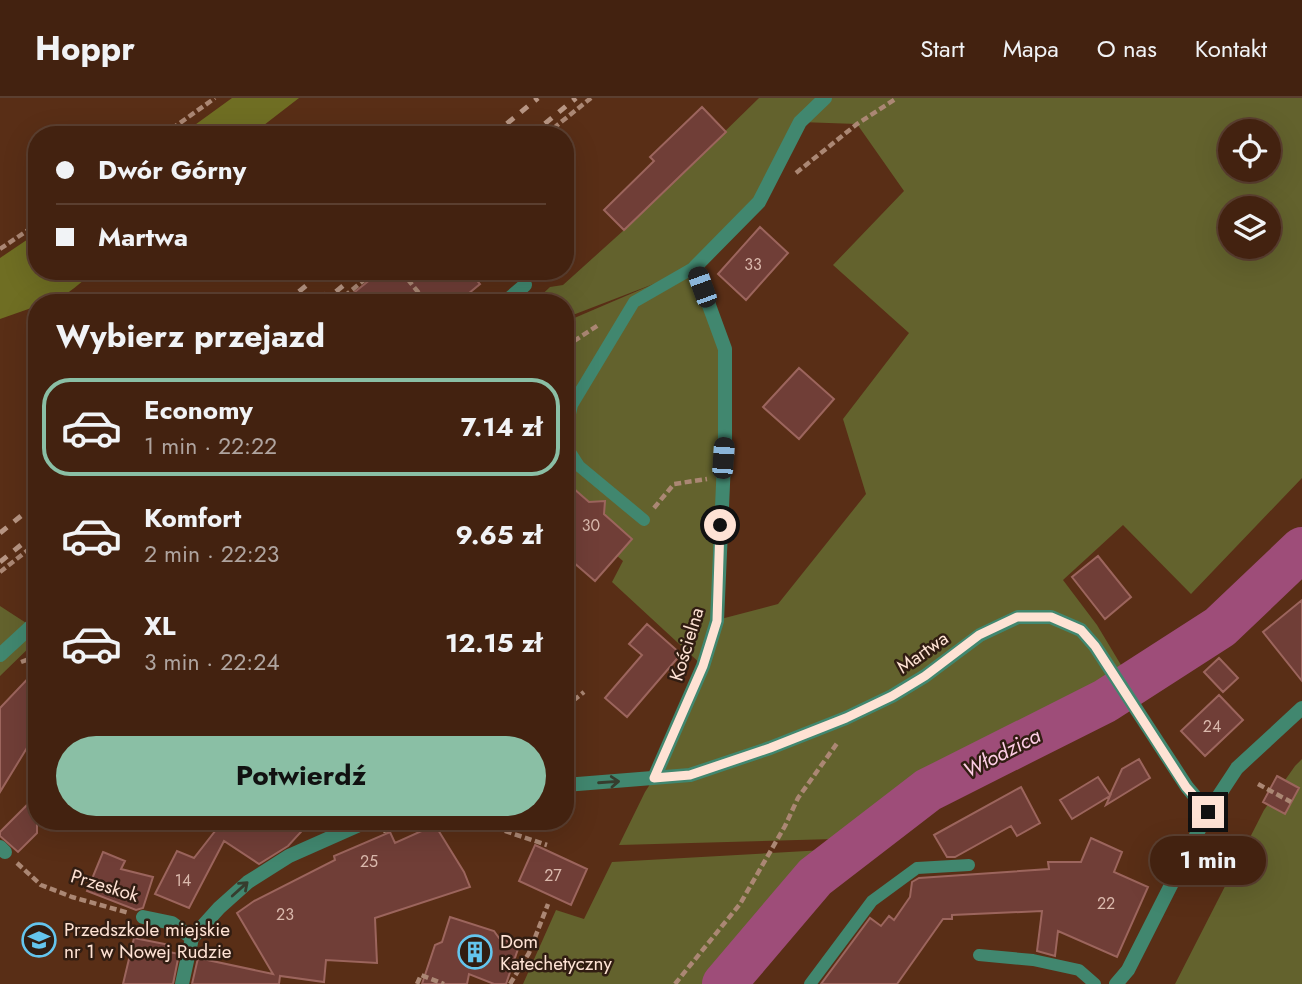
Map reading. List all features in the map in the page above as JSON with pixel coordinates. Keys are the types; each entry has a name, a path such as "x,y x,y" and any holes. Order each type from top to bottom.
{"street":[{"path":"695,267 759,202 800,122 825,98"},
{"name":"Kościelna","path":"654,778 703,666 717,621 725,439 725,349 695,267"},
{"path":"514,294 525,285"},
{"name":"Martwa","path":"654,778 690,775 846,718 892,696 925,676 979,635 1017,617 1051,617 1081,630 1100,653 1186,787 1208,812"},
{"path":"0,655 28,629"},
{"path":"1116,984 1128,970 1208,812 1237,768 1302,708"},
{"path":"574,784 654,778"},
{"path":"182,984 192,938 248,881 289,856 348,830"},
{"name":"Przeskok","path":"143,917 172,923 192,938"}],"lane":[{"path":"574,402 634,302 695,267"},
{"path":"574,458 579,466 644,520"},
{"path":"810,984 872,901 917,868 969,865"},
{"path":"978,955 1033,960 1080,970 1095,984"}],"path":[{"path":"176,126 215,98"},
{"path":"556,126 590,98"},
{"path":"792,176 857,124 897,98"},
{"path":"0,249 28,230"},
{"path":"346,294 364,280"},
{"path":"408,280 420,294"},
{"path":"644,520 674,484 714,478"},
{"path":"0,572 28,550"},
{"path":"574,700 584,692"},
{"path":"675,984 740,904 798,798 845,733"},
{"path":"1258,784 1291,802"},
{"path":"502,830 547,845"},
{"name":"Przeskok","path":"6,853 41,885 72,897 143,917"},
{"path":"510,984 529,953 548,904"},
{"path":"417,984 421,975 444,984"}],"shaded area":[{"path":"232,98 299,98 263,126 193,126"},
{"path":"759,98 1302,98 1302,478 1191,594 1123,525 1063,580 1097,625 1130,680 1105,701 928,790 815,877 724,984 523,984 556,910 584,919 612,862 824,850 834,839 619,845 654,778 703,666 612,582 623,561 574,519 574,318 656,283 574,315 574,294 543,294 550,287 574,280 574,275","holes":["800,122 857,124 904,191 833,265 909,333 843,419 866,494 778,604 717,620 725,349 695,267 759,202"]},
{"path":"28,239 28,280 84,280 66,294 28,294 28,309 0,319 0,258"},
{"path":"0,606 28,624 28,649 0,676"},
{"path":"1302,759 1302,984 1175,984 1264,810"}],"building":[{"path":"702,107 726,132 624,230 604,210 654,161 650,157"},
{"path":"760,227 788,253 746,300 718,274"},
{"path":"370,280 477,280 480,284 468,294 352,294"},
{"path":"799,368 834,399 799,439 763,407"},
{"path":"574,489 589,502 605,501 604,514 632,539 595,581 574,563"},
{"path":"1098,556 1131,597 1105,619 1072,577"},
{"path":"1302,600 1302,681 1263,632"},
{"path":"647,624 681,654 627,717 605,698 642,655 629,644"},
{"path":"1219,658 1238,678 1223,692 1204,672"},
{"path":"28,678 28,746 0,792 0,708"},
{"path":"1219,695 1243,720 1205,756 1181,731"},
{"path":"1139,759 1150,778 1106,805 1110,796 1072,819 1060,800 1098,777 1110,795 1122,769"},
{"path":"1277,776 1299,788 1285,814 1263,802"},
{"path":"1021,787 1040,823 1017,836 1011,826 955,857 947,857 934,835"},
{"path":"28,804 28,830 37,830 37,833 18,852 0,836 0,832"},
{"path":"216,830 303,830 288,846 259,864 224,841 189,908 155,894 177,851 194,858"},
{"path":"424,830 438,830 470,887 375,918 377,963 326,960 324,982 280,976 279,984 192,984 198,958 273,974 237,913 254,901 335,860 334,856 390,832 395,843"},
{"path":"1091,838 1122,852 1114,872 1148,887 1117,957 1058,931 1055,956 1037,951 1042,911 952,915 952,919 943,919 897,984 821,984 870,918 881,926 889,916 894,920 910,897 912,882 919,878 1049,869 1048,862 1081,862"},
{"path":"535,845 587,869 571,905 519,881"},
{"path":"103,852 125,861 121,869 153,877 143,908 136,910 87,891"},
{"name":"Dom Katechetyczny","path":"450,917 494,931 499,938 519,946 506,984 494,984 469,974 467,984 422,984 435,945 442,942"},
{"path":"134,938 170,945 169,952 179,954 173,984 123,984"}],"waterway":[{"name":"Włodzica","path":"724,984 815,877 928,790 1105,701 1220,627 1302,549"}],"railway":[{"path":"504,126 538,98"},
{"path":"542,126 576,98"},
{"path":"296,294 313,280"},
{"path":"333,294 350,280"},
{"path":"0,533 28,510"},
{"path":"0,562 28,539"}],"place":[{"name":"Przedszkole miejskie nr 1 w Nowej Rudzie","path":"39,940"},
{"name":"Dom Katechetyczny","path":"475,952"}],"route":[{"path":"720,525 717,621 703,666 654,778 690,775 846,718 892,696 925,676 979,635 1017,617 1051,617 1081,630 1095,646 1186,787 1208,812"}]}
